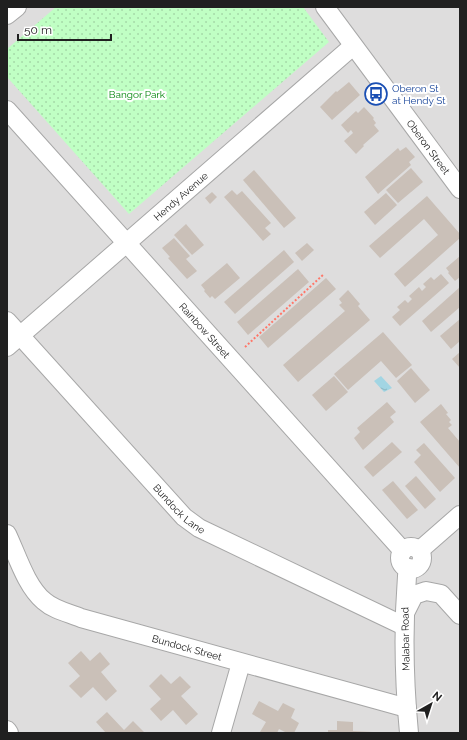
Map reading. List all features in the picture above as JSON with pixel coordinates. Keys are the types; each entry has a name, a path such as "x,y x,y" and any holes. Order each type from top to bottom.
{"street":[{"path":"7,16 17,7"},
{"name":"Oberon Street","path":"325,7 460,189"},
{"name":"Hendy Avenue","path":"13,341 353,46"},
{"name":"Rainbow Street","path":"7,110 126,242 411,550"},
{"name":"Bundock Lane","path":"7,321 13,341 184,517 200,528 404,620"},
{"path":"411,550 460,515"},
{"name":"Bundock Street","path":"7,534 36,593 45,602 56,608 81,618 407,708"},
{"name":"Malabar Road","path":"409,733 404,620 407,576 409,568 416,568 421,564 422,557 411,550"},
{"path":"404,620 414,595 426,591 441,594 460,615"},
{"path":"221,733 241,663"}],"path":[{"path":"245,347 324,274"}],"shaded area":[{"path":"7,7 460,7 460,733 7,733"}],"green space":[{"name":"Bangor Park","path":"56,7 303,7 329,42 129,214 7,77 7,49"}],"water":[{"path":"381,376 392,388 384,392 374,381"}],"building":[{"path":"349,82 360,95 332,120 320,107 336,91 337,92"},
{"path":"364,107 374,118 373,119 376,123 374,125 379,131 363,145 364,146 356,154 344,141 353,133 351,130 348,133 341,125 356,111 358,113"},
{"path":"406,147 415,157 409,162 411,165 378,194 365,177 398,148 400,151"},
{"path":"411,168 423,182 398,203 386,190"},
{"path":"254,170 296,218 284,228 243,180"},
{"path":"232,190 237,195 242,191 271,223 265,228 271,234 263,241 224,197"},
{"path":"212,192 217,197 210,204 205,198"},
{"path":"386,193 397,205 375,225 364,212"},
{"path":"427,196 460,234 460,238 405,287 394,274 438,235 424,219 380,258 369,246"},
{"path":"186,224 204,245 192,255 174,235"},
{"path":"174,238 190,256 186,259 197,271 187,279 168,258 170,257 162,248"},
{"path":"307,243 314,250 302,261 295,253"},
{"path":"284,250 294,262 235,314 224,302"},
{"path":"460,256 460,277 455,281 448,273 449,272 446,268"},
{"path":"227,263 240,278 215,299 212,296 210,298 201,285"},
{"path":"298,269 309,282 248,335 237,322"},
{"path":"441,274 449,283 400,326 392,317 400,310 397,307 405,300 408,303 412,299 409,296 419,287 422,291 426,287 423,284 431,277 434,280"},
{"path":"326,278 336,289 268,348 259,337"},
{"path":"460,287 460,307 431,332 422,321"},
{"path":"348,290 360,304 358,306 370,320 298,382 283,365 345,311 339,305 342,303 339,299"},
{"path":"460,319 460,341 451,349 440,336"},
{"path":"383,332 412,365 396,378 381,361 348,390 334,374"},
{"path":"460,352 460,368 452,359"},
{"path":"411,368 430,390 415,403 397,381"},
{"path":"334,376 348,392 326,411 312,395"},
{"path":"387,402 396,412 390,417 394,422 363,450 354,438 360,432 357,428"},
{"path":"441,404 451,420 449,422 452,425 448,428 460,442 460,468 420,422"},
{"path":"392,442 402,452 373,477 364,467"},
{"path":"424,443 455,478 440,492 414,462 421,455 416,450"},
{"path":"416,476 436,499 425,509 405,486"},
{"path":"393,481 418,510 407,519 382,490"},
{"path":"81,651 90,661 100,652 110,664 101,672 117,691 106,701 93,687 81,698 69,686 80,676 68,663"},
{"path":"161,674 171,684 180,676 191,687 181,696 198,714 186,725 173,710 161,721 150,709 161,699 149,686"},
{"path":"259,701 278,711 283,703 295,709 291,718 299,723 294,733 287,733 279,729 277,733 260,732 266,722 252,714"},
{"path":"107,712 124,730 133,721 144,732 106,733 96,722"},
{"path":"337,721 353,722 353,731 373,733 328,733 328,730 337,730"}],"place":[{"name":"Oberon St at Hendy St","path":"376,94"}]}
